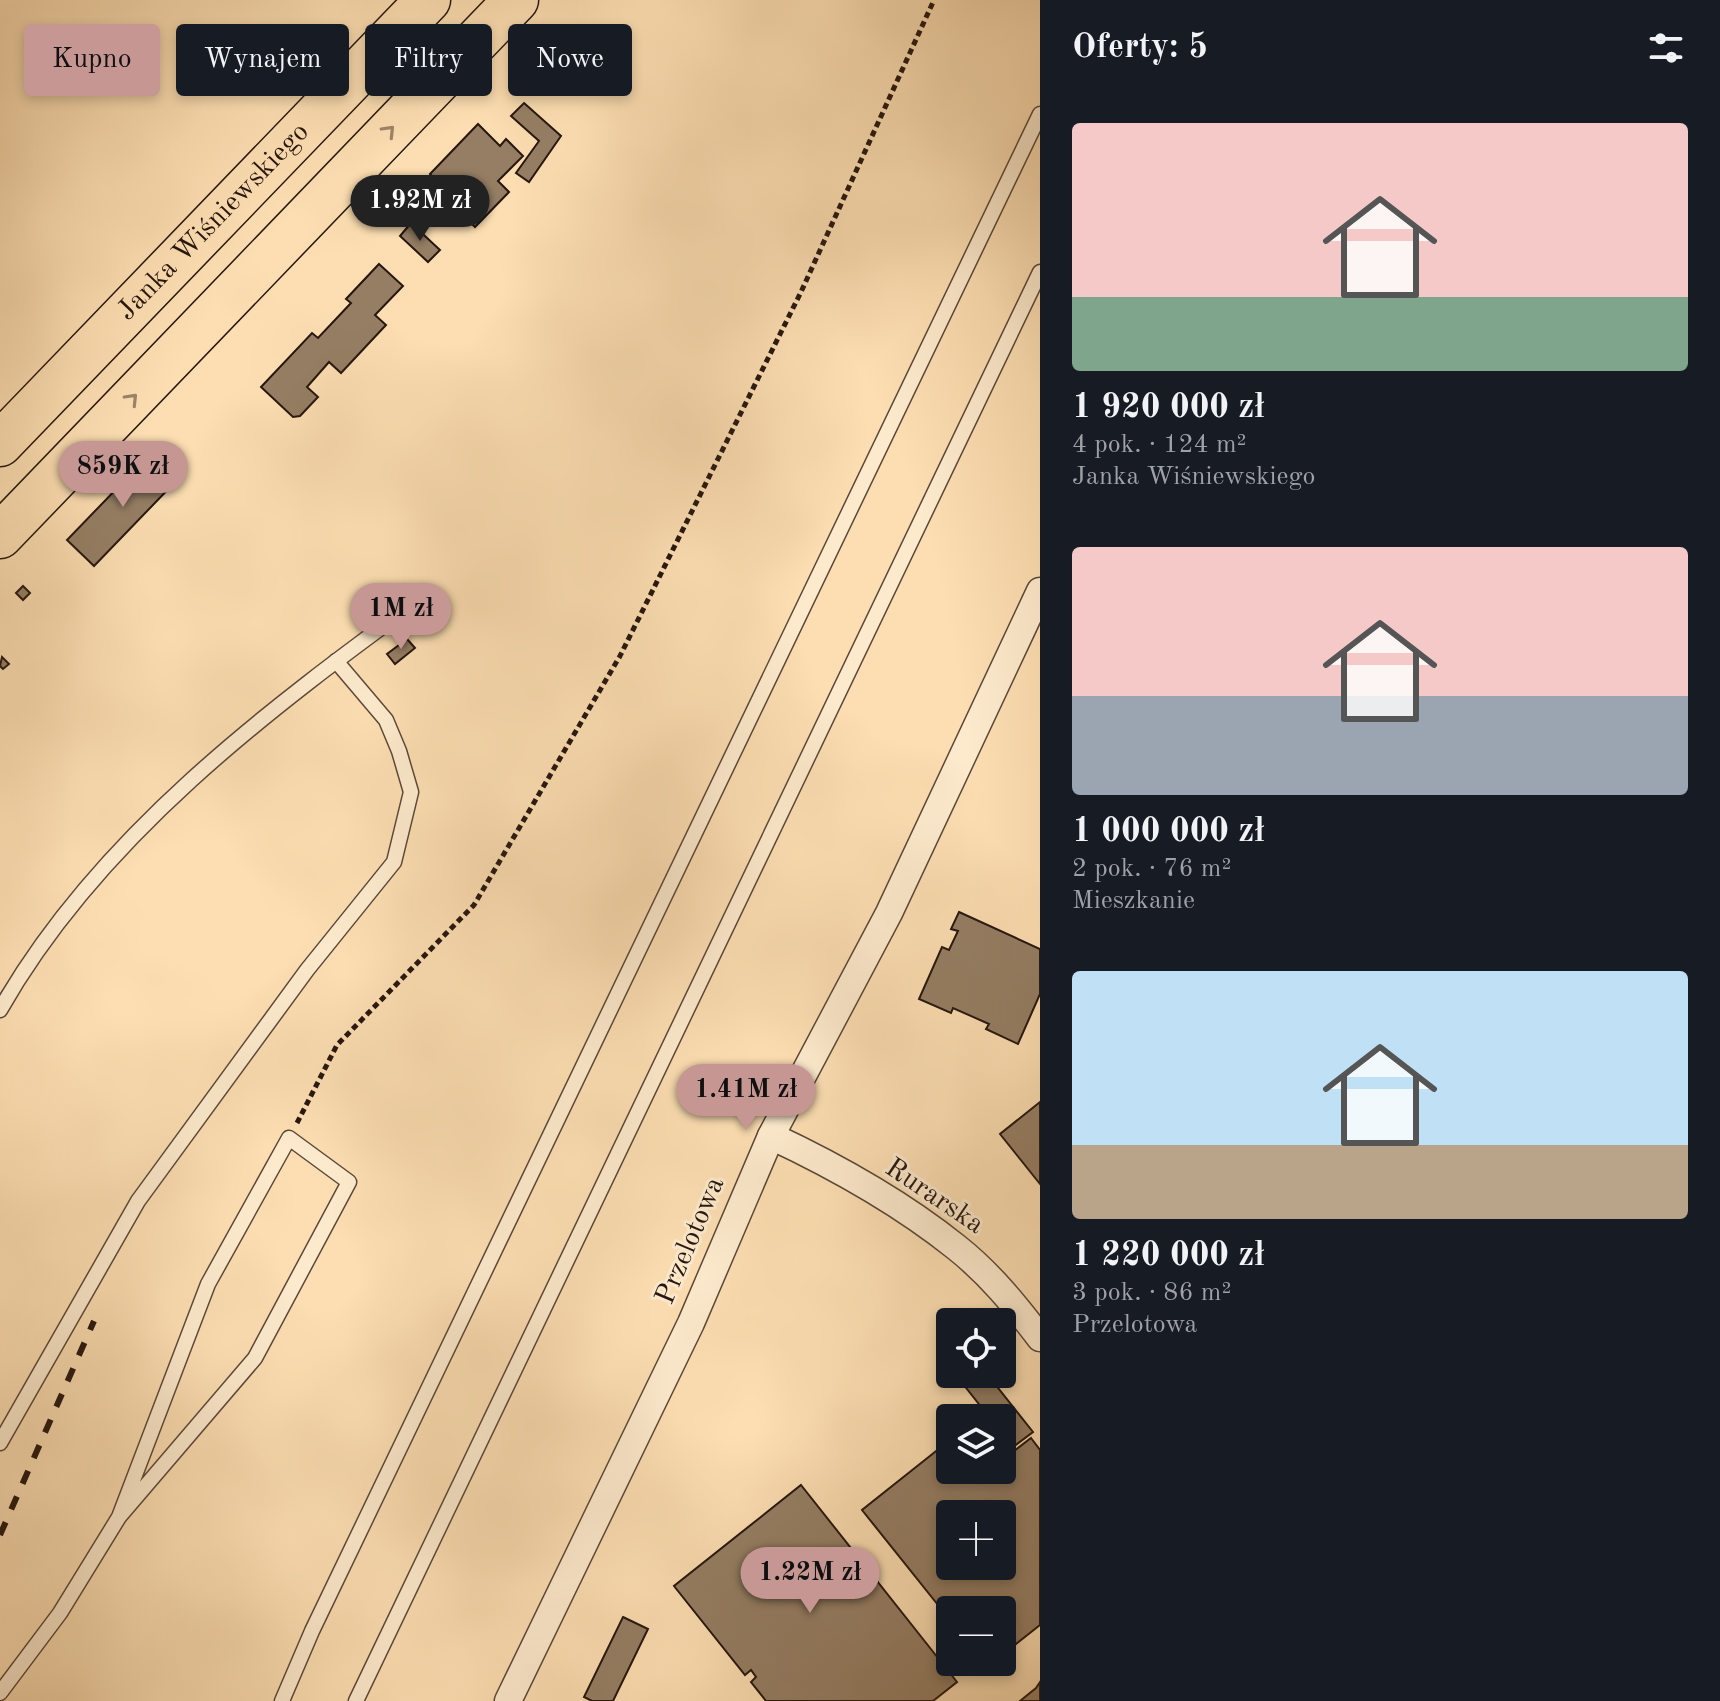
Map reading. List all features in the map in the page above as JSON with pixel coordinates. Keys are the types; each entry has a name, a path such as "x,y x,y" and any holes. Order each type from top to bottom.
{"highway":[{"name":"Janka Wiśniewskiego","path":"0,444 428,0"},
{"path":"0,536 516,0"}],"street":[{"name":"Przelotowa","path":"508,1701 691,1323 771,1136 889,913 1040,591"},
{"name":"Rurarska","path":"771,1136 809,1154 957,1247 988,1276 1040,1338"}],"lane":[{"path":"282,1701 312,1631 1040,114"},
{"path":"356,1701 1040,272"},
{"path":"0,1010 71,906 182,787 336,661 427,594"},
{"path":"0,1443 138,1201 307,970 394,862 411,792 386,720 336,661"},
{"path":"0,1693 60,1613 119,1517 255,1358 349,1182 289,1138 208,1284 119,1517"}],"path":[{"path":"289,1138 337,1045 474,905 620,656 801,292 934,0"}],"building":[{"path":"524,103 561,136 529,182 516,173 539,141 511,116"},
{"path":"478,124 500,146 506,139 523,156 498,181 509,192 475,227 463,215 467,210 430,174"},
{"path":"411,223 440,250 428,262 400,236"},
{"path":"379,264 403,286 375,315 386,325 341,373 329,362 307,387 318,397 300,416 293,417 261,387 312,333 318,338 351,303 346,299"},
{"path":"152,452 179,478 94,566 67,540"},
{"path":"23,586 30,593 23,600 16,593"},
{"path":"407,639 415,648 395,664 387,654"},
{"path":"2,657 9,664 3,669 0,666"},
{"path":"959,912 1040,949 1040,994 1018,1044 986,1029 989,1024 953,1008 951,1013 919,999 942,947 949,950 958,931 951,929"},
{"path":"1040,1102 1040,1184 1000,1134"},
{"path":"966,1388 998,1388 1011,1404 979,1404"},
{"path":"1016,1411 1033,1432 1016,1445"},
{"path":"1031,1438 1040,1450 1040,1625 1016,1644 1016,1596 936,1596 936,1602 862,1510 936,1451 936,1484 1016,1484 1016,1449"},
{"path":"801,1485 936,1655 936,1676 952,1676 957,1682 933,1701 766,1701 751,1682 756,1677 751,1670 745,1675 674,1586"},
{"path":"623,1617 648,1629 613,1701 592,1701 584,1697"},
{"path":"1040,1682 1040,1701 1020,1701 1036,1688"}],"railway":[{"path":"0,1535 94,1321"}]}
